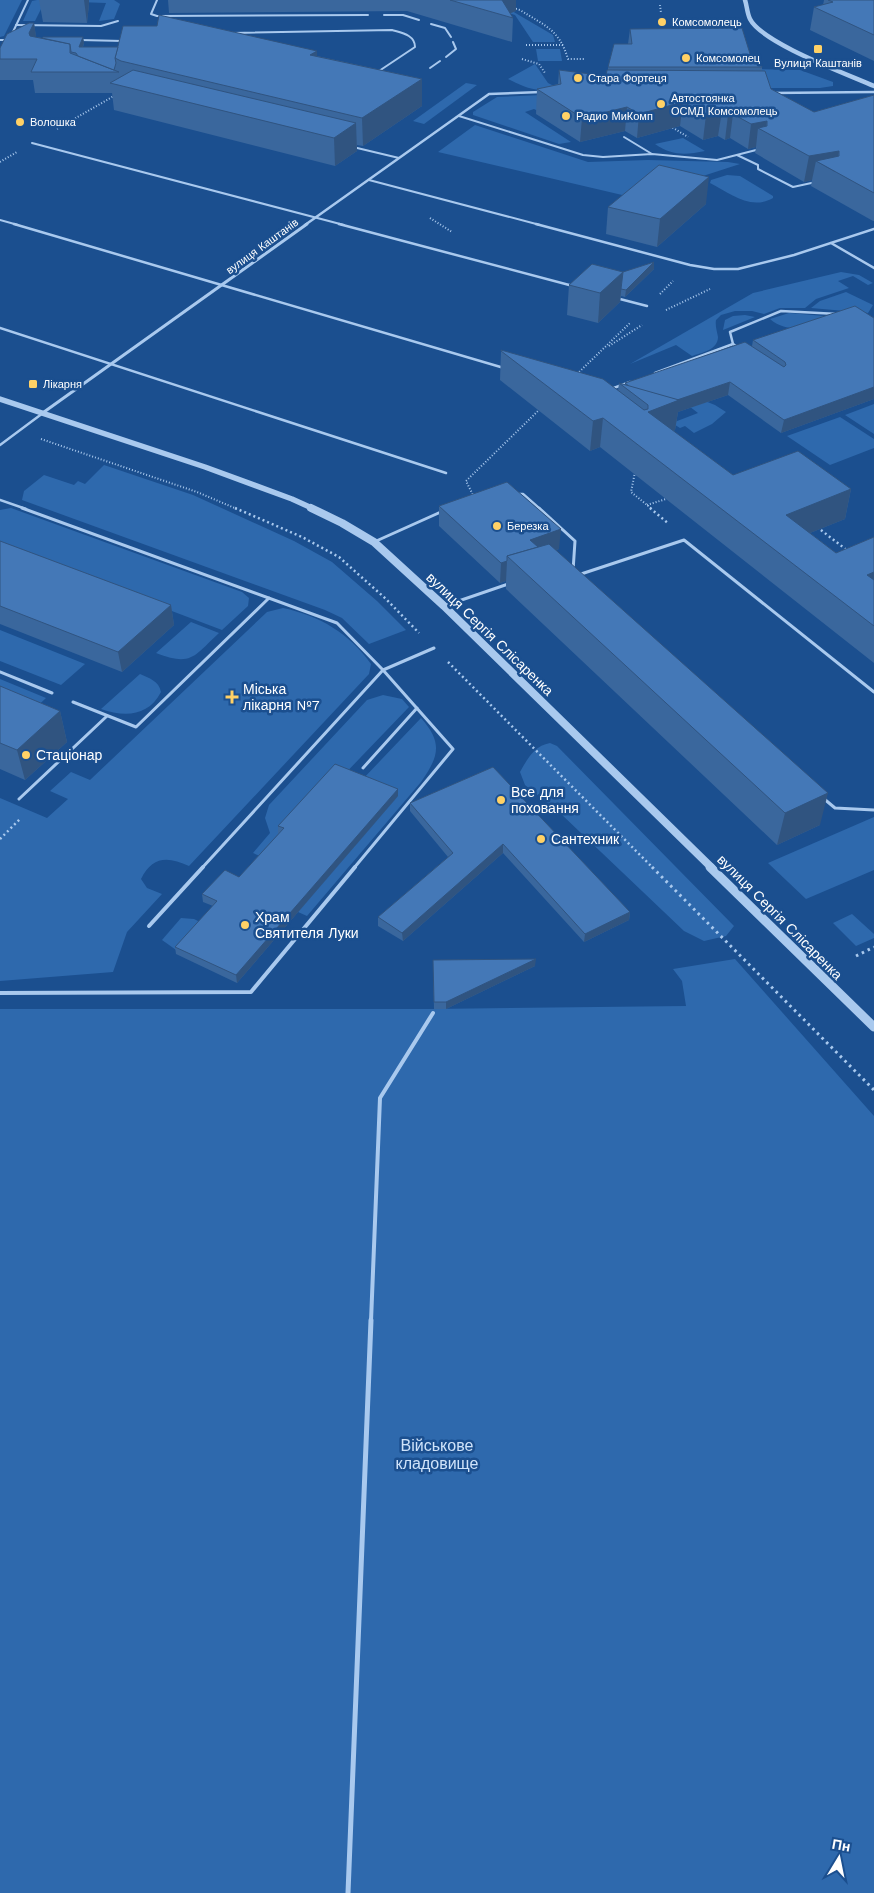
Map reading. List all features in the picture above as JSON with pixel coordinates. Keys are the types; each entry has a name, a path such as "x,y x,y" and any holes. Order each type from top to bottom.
{"street":[{"path":"745,0 750,19 763,33 792,49 874,86"},
{"name":"вулиця Каштанів","path":"44,412 490,94 544,92"},
{"path":"769,93 874,92"},
{"name":"вулиця Сергія Слісаренка","path":"0,399 44,412 292,499 342,522 374,542 444,606 874,1027"}],"lane":[{"path":"0,40 9,40 28,0"},
{"path":"157,0 151,11 152,14 157,16 368,15"},
{"path":"384,15 403,15 419,20"},
{"path":"16,25 101,26 118,21"},
{"path":"431,24 445,28 451,36"},
{"path":"228,33 392,30 410,36 415,42 415,47 373,74"},
{"path":"79,40 126,40"},
{"path":"446,57 456,49 453,42"},
{"path":"430,68 440,61"},
{"path":"459,116 583,155 603,157 652,154 718,160 762,148"},
{"path":"624,137 652,154"},
{"path":"32,143 580,288"},
{"path":"350,146 399,158"},
{"path":"737,155 758,165 758,169 794,188 817,182"},
{"path":"369,180 690,265 714,269 738,269 874,229"},
{"path":"0,220 507,369"},
{"path":"831,243 874,268"},
{"path":"615,297 647,306"},
{"path":"741,350 734,344 730,332 781,311 842,314"},
{"path":"0,328 446,473"},
{"path":"650,375 734,344"},
{"path":"606,390 631,382"},
{"path":"0,445 44,412"},
{"path":"513,494 522,494 574,541 573,576"},
{"path":"374,542 474,498"},
{"path":"0,500 337,622 383,670 453,749 251,992 0,993"},
{"path":"573,576 684,540 874,692"},
{"path":"573,576 580,582"},
{"path":"444,606 516,581"},
{"path":"73,702 136,728 269,598"},
{"path":"149,926 383,670 434,648"},
{"path":"0,672 52,693"},
{"path":"364,768 417,708"},
{"path":"19,799 107,716"},
{"path":"822,796 835,808 874,810"},
{"path":"348,1893 380,1098 434,1013"}],"path":[{"path":"660,4 661,13"},
{"path":"509,7 520,10 557,34 564,45 568,59 584,59"},
{"path":"526,46 564,45"},
{"path":"0,162 116,95"},
{"path":"664,122 686,135"},
{"path":"424,215 456,234"},
{"path":"571,380 690,265"},
{"path":"666,311 682,301 716,287"},
{"path":"602,350 642,325"},
{"path":"474,498 466,481 543,406"},
{"path":"18,432 197,492 302,536 339,557 386,599 874,1090"},
{"path":"643,467 635,472 631,492 683,535 684,540"},
{"path":"647,505 666,499"},
{"path":"810,523 850,553"},
{"path":"856,956 874,947"}],"green space":[{"path":"0,0 22,0 4,36 0,37"},
{"path":"71,0 44,3 35,21 23,21 32,1"},
{"path":"81,0 114,0 120,4 114,19 99,21 106,3 78,2"},
{"path":"466,0 512,11 553,35 555,42 533,42 515,15"},
{"path":"536,49 560,49 562,61 538,61"},
{"path":"535,64 548,83 554,86 549,89 537,90 508,79"},
{"path":"753,69 800,70 833,82 833,86 820,88 759,88"},
{"path":"466,83 477,85 424,124 413,121"},
{"path":"565,94 538,111 534,109 525,112 571,142 559,144 473,115 473,112 497,97"},
{"path":"475,125 588,162 648,160 740,164 635,198 438,152"},
{"path":"683,138 705,151 679,154 667,151 655,144"},
{"path":"727,175 740,176 773,196 773,198 756,203 748,202 710,183 711,180"},
{"path":"841,272 859,275 873,283 868,285 853,276 838,281 849,288 816,299 805,308 780,308 764,314 752,311 735,311 721,315 716,320 718,337 712,348 692,356 676,345 630,364 753,293"},
{"path":"846,292 873,305 868,313 811,308 820,301"},
{"path":"789,313 848,318 818,326 798,328 788,328 770,319"},
{"path":"745,315 755,317 723,330 725,320 733,316"},
{"path":"659,383 715,405 726,412 712,424 694,433 685,426 680,428 672,423 698,413"},
{"path":"874,404 874,434 845,415"},
{"path":"840,417 874,439 874,448 830,465 787,436"},
{"path":"104,465 193,495 294,541 332,562 377,601 406,630 369,644 342,618 325,610 22,500 24,491 44,475 74,485 78,481 85,484"},
{"path":"11,508 242,592 249,598 248,606 222,630 0,546 0,510"},
{"path":"283,608 297,611 333,627 353,643 371,664 369,674 189,866 174,861 161,860 155,862 145,871 141,879 147,888 162,894 127,932 113,972 0,981 0,798 47,818 68,799 50,791 71,772 90,780 267,612"},
{"path":"191,622 219,633 192,657 178,659 156,653"},
{"path":"0,630 85,664 61,685 0,661"},
{"path":"140,674 156,683 160,688 161,692 156,700 135,713 118,713 101,709"},
{"path":"0,679 46,698 29,714 0,702"},
{"path":"383,695 402,699 409,707 264,858 253,853 270,833 265,818 269,805 367,700"},
{"path":"421,718 433,735 436,750 432,765 427,773 307,916 298,912 397,797 361,781"},
{"path":"550,743 557,746 734,926 726,936 704,941 684,931 560,813 525,785 520,772 532,753"},
{"path":"874,817 874,870 806,899 768,863"},
{"path":"852,914 874,934 874,938 856,946 833,923"},
{"path":"181,918 194,919 204,924 179,952 162,940"},
{"name":"Військове кладовище","path":"735,959 874,1116 874,1893 0,1893 0,1009 434,1009 686,1006 682,981 673,969"}],"building":[{"path":"450,0 502,0 513,18"},
{"path":"828,0 874,0 874,35 814,7 833,2"},
{"path":"159,15 317,51 310,55 422,79 362,118 115,58 123,26 157,26"},
{"path":"29,23 34,23 29,33 30,36 70,44 70,53 119,72 31,72 37,59 0,59 0,48 7,34"},
{"path":"742,28 751,57 759,57 762,67 608,67 614,44 632,44 630,29"},
{"path":"43,37 83,37 79,47 118,47 114,70 71,52 70,44"},
{"path":"133,70 356,123 334,138 110,83"},
{"path":"559,70 606,76 607,70 765,71 771,89 814,112 874,95 874,193 816,161 839,156 839,151 809,156 758,128 767,126 767,121 751,124 733,114 728,115 722,111 706,115 683,102 639,114 627,107 582,118 537,89 561,84"},
{"path":"659,165 709,177 660,219 608,207"},
{"path":"654,262 626,290 621,289 623,272"},
{"path":"592,264 623,272 600,293 569,285"},
{"path":"855,306 874,318 874,387 784,420 730,382 677,400 630,387 625,383 745,342 784,367 786,365 785,362 753,340"},
{"path":"501,350 603,379 644,410 648,409 648,405 619,383 679,400 648,412 733,475 798,451 851,489 786,515 836,553 874,537 874,572 867,575 874,580 874,626 603,418 593,421"},
{"path":"507,482 561,529 530,540 538,547 507,556 507,561 501,563 439,506"},
{"path":"0,541 171,605 118,652 0,606"},
{"path":"549,544 828,793 785,813 507,556"},
{"path":"0,686 60,711 17,750 0,743"},
{"path":"335,764 398,789 236,975 175,947 217,901 202,894 225,870 239,877 284,828 278,826"},
{"path":"493,767 630,912 585,934 503,844 402,933 378,917 453,853 410,803"},
{"path":"536,959 446,1002 434,1002 433,960"}],"place":[{"name":"Комсомолець","path":"662,22"},
{"name":"Вулиця Каштанів","path":"818,49"},
{"name":"Комсомолец","path":"686,58"},
{"name":"Стара Фортеця","path":"578,78"},
{"name":"Автостоянка ОСМД Комсомолець","path":"661,104"},
{"name":"Радио МиКомп","path":"566,116"},
{"name":"Волошка","path":"20,122"},
{"name":"Лікарня","path":"33,384"},
{"name":"Березка","path":"497,526"},
{"name":"Міська лікарня №7","path":"232,697"},
{"name":"Стаціонар","path":"26,755"},
{"name":"Все для поховання","path":"501,800"},
{"name":"Сантехник","path":"541,839"},
{"name":"Храм Святителя Луки","path":"245,925"}]}
